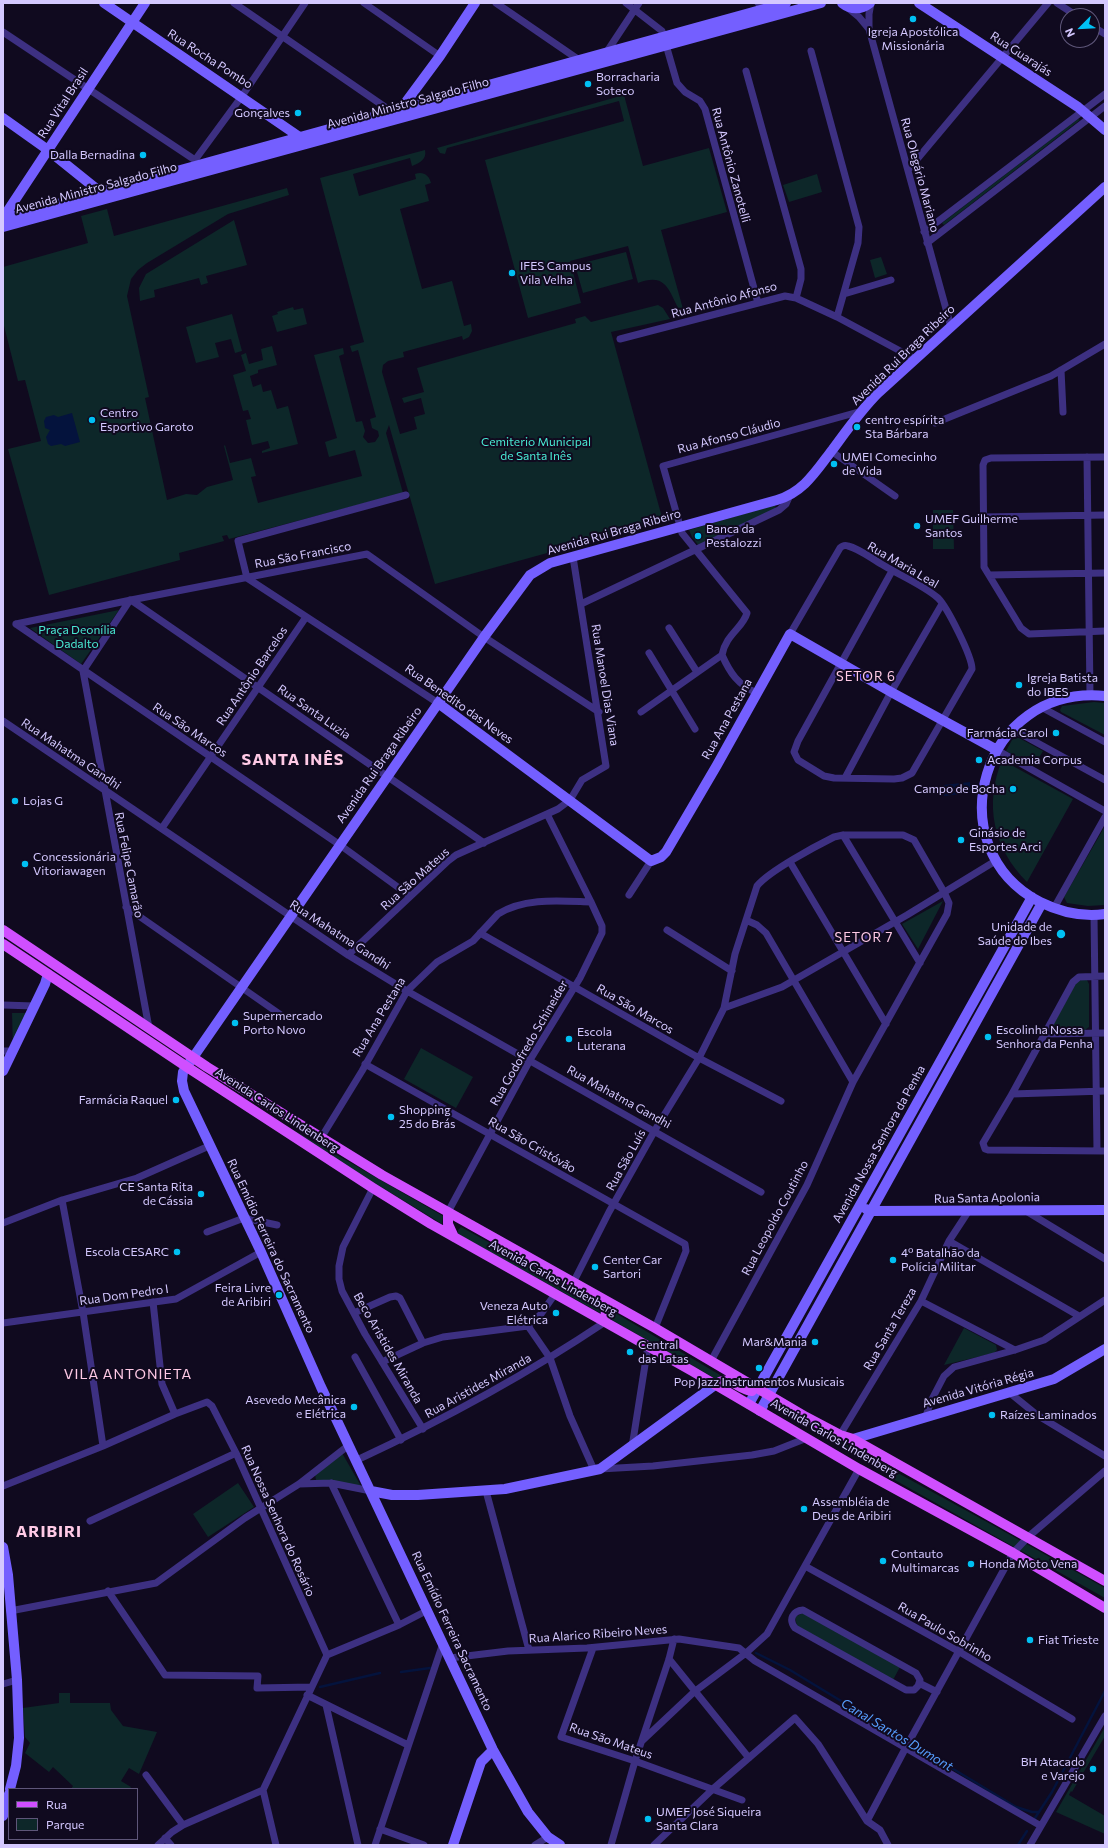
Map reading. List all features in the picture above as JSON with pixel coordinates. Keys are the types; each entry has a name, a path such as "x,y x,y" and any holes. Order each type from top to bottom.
{"main road":[{"name":"Avenida Carlos Lindenberg","path":"3,930 192,1058 321,1138 448,1212 655,1328 768,1395 840,1435 854,1439 1105,1580"},
{"name":"Avenida Carlos Lindenberg","path":"3,944 186,1067 373,1188 454,1237 648,1346 859,1469 1013,1553 1105,1608"},
{"path":"48,974 52,962"},
{"path":"448,1212 448,1224 454,1237"},
{"path":"601,1298 606,1310 605,1322"},
{"path":"715,1385 722,1381 728,1380 748,1390 754,1391 758,1389"}],"street":[{"name":"Rua Rocha Pombo","path":"104,3 132,24 242,96 301,141"},
{"name":"Rua Vital Brasil","path":"4,222 7,212 145,3"},
{"path":"234,3 385,106 392,116"},
{"path":"3,32 88,88 198,166 282,35 305,3"},
{"path":"364,3 440,56"},
{"path":"418,113 410,112 406,109 406,102 440,56 475,3"},
{"path":"496,3 583,64"},
{"path":"626,3 637,6 660,28 666,41"},
{"name":"Avenida Ministro Salgado Filho","path":"392,116 406,109 607,58 786,3"},
{"name":"Avenida Ministro Salgado Filho","path":"765,9 821,3"},
{"path":"843,4 860,8 870,3"},
{"name":"Rua Olegário Mariano","path":"870,3 869,29 951,327"},
{"name":"Rua Guarajás","path":"919,3 1002,58 1105,130"},
{"path":"908,170 1048,3"},
{"name":"Rua Olegário Mariano","path":"843,4 859,16 869,29"},
{"path":"607,58 637,6"},
{"name":"Rua Antônio Zanotelli","path":"666,41 677,83 685,92 700,101 705,109 758,303"},
{"path":"811,51 859,228 858,243 838,317"},
{"name":"Avenida Ministro Salgado Filho","path":"4,222 105,195 198,166 301,141 392,116 418,113 583,64"},
{"path":"746,71 801,269 801,279 796,298"},
{"path":"927,242 1085,115 1105,94"},
{"path":"924,232 1085,115 1105,106"},
{"path":"3,118 48,150 105,195"},
{"name":"Avenida Rui Braga Ribeiro","path":"186,1067 484,637 530,575 550,563 572,556 790,495 809,481 862,411 915,359 1105,187"},
{"path":"844,294 891,280"},
{"name":"Rua Antônio Afonso","path":"620,339 758,303 778,296 796,298 838,317 915,359"},
{"path":"935,423 1005,396 1062,370 1105,344"},
{"path":"1062,370 1063,412"},
{"name":"Rua Afonso Cláudio","path":"678,526 663,466 862,411"},
{"path":"831,451 895,496"},
{"path":"1087,457 1090,695"},
{"path":"1105,457 991,458 985,460 983,466 984,563 989,575 1025,632 1029,634 1105,631"},
{"path":"247,578 238,541 406,495"},
{"path":"581,604 779,510 786,504 790,495"},
{"path":"983,516 1105,515"},
{"path":"641,712 722,655 726,640 745,618 745,610 683,536 678,526"},
{"name":"Rua Maria Leal","path":"840,548 849,546 930,593 942,604 967,650 972,663 972,669 942,720"},
{"name":"Rua Ana Pestana","path":"629,895 651,861 661,857 666,852 840,548"},
{"name":"Rua São Francisco","path":"16,624 130,600 368,554 484,637 599,712"},
{"name":"Rua Manoel Dias Viana","path":"570,800 582,780 606,766 599,712 572,556"},
{"path":"892,571 794,749 794,755 798,760 824,776 834,778 894,779 908,776 912,773 942,720"},
{"path":"989,575 1105,573"},
{"name":"Rua Benedito das Neves","path":"247,578 438,703 651,861"},
{"path":"83,672 130,600"},
{"name":"Rua Santa Luzia","path":"130,600 484,843"},
{"path":"845,778 891,692 942,604"},
{"name":"Rua Antônio Barcelos","path":"162,828 306,617"},
{"name":"Rua São Marcos","path":"16,624 83,672 340,845 410,896"},
{"path":"669,628 697,672"},
{"path":"790,634 1105,811"},
{"path":"649,653 695,729"},
{"path":"722,655 733,676 746,688 757,693"},
{"name":"Rua Felipe Camarão","path":"83,672 149,1028"},
{"path":"1105,696 1090,695 1062,699 1040,707 1023,719 1012,729 997,750 987,774 982,807 988,840 997,860 1010,878 1032,897 1054,908 1078,914 1105,914"},
{"path":"1040,707 1105,742"},
{"name":"Rua Mahatma Gandhi","path":"3,721 348,955 406,991 655,1130 762,1192"},
{"path":"1012,729 1105,780"},
{"name":"Rua São Mateus","path":"348,955 452,858 547,814 570,800"},
{"path":"547,814 591,902"},
{"path":"1054,908 1105,817"},
{"path":"843,835 920,963"},
{"name":"Rua São Luís","path":"573,1283 613,1204 655,1130 699,1058 724,1008 735,954 757,886 775,870 827,840 843,835"},
{"name":"Rua Leopoldo Coutinho","path":"711,1361 807,1185 853,1082 949,908 944,892 914,840 902,835 843,835"},
{"path":"724,1008 782,987 895,922 997,860"},
{"path":"790,862 886,1024"},
{"name":"Avenida Nossa Senhora da Penha","path":"749,1404 1032,897"},
{"name":"Rua Ana Pestana","path":"321,1138 366,1064 406,991 437,962 466,945 498,914 512,907 553,901 591,902"},
{"name":"Rua Godofredo Schineider","path":"448,1212 530,1060 574,987 601,938 602,926 591,902"},
{"name":"Avenida Nossa Senhora da Penha","path":"760,1411 1042,903"},
{"path":"126,907 281,1015"},
{"path":"1094,915 1097,1151"},
{"path":"746,920 757,925 766,933 853,1082"},
{"path":"667,930 732,970"},
{"name":"Rua São Marcos","path":"480,933 699,1058 781,1101"},
{"path":"992,969 1002,975"},
{"path":"3,1071 8,1051 34,1006 48,974"},
{"path":"1105,976 1075,979 1012,1094 983,1140 983,1146 988,1150 1105,1151"},
{"path":"3,1005 34,1006"},
{"path":"1044,1034 1105,1033"},
{"name":"Rua São Cristóvão","path":"366,1064 686,1246 686,1251 655,1328"},
{"name":"Rua Emídio Ferreira do Sacramento","path":"186,1067 182,1075 182,1087 261,1252 336,1417"},
{"path":"1012,1094 1096,1090 1105,1091"},
{"path":"922,1094 932,1100"},
{"path":"3,1223 62,1200 137,1178 209,1146"},
{"path":"892,1149 902,1155"},
{"name":"Beco Aristides Miranda","path":"373,1188 343,1247 340,1256 339,1279 342,1291 354,1313 382,1362 423,1428"},
{"path":"62,1200 83,1312 104,1446"},
{"path":"860,1206 870,1211"},
{"path":"1024,1210 1105,1258"},
{"name":"Rua Santa Apolonia","path":"870,1211 968,1212 1105,1210"},
{"name":"Rua Santa Tereza","path":"840,1435 921,1301 949,1241 968,1212"},
{"path":"207,1232 244,1218 277,1224"},
{"path":"949,1241 1079,1316"},
{"name":"Rua Dom Pedro I","path":"3,1323 176,1300 261,1252"},
{"path":"382,1362 423,1343 443,1337 528,1326 541,1314 555,1294"},
{"path":"354,1313 390,1297 396,1296 400,1298 423,1343"},
{"path":"926,1416 931,1400 941,1382 948,1371 954,1367 1015,1350 1044,1340 1105,1300"},
{"path":"921,1301 1015,1350"},
{"path":"3,1486 104,1446 175,1414 162,1384 153,1302"},
{"path":"798,1316 809,1322"},
{"name":"Rua Aristides Miranda","path":"357,1460 401,1440 550,1358 605,1322"},
{"path":"528,1326 550,1358 570,1416 597,1470"},
{"path":"632,1447 648,1346"},
{"name":"Avenida Vitória Régia","path":"854,1439 926,1416 1010,1393 1054,1379 1105,1349"},
{"path":"777,1354 788,1360"},
{"path":"355,1357 401,1440"},
{"path":"597,1470 632,1447 715,1385"},
{"path":"1010,1393 1036,1415 1105,1456"},
{"name":"Rua Nossa Senhora do Rosário","path":"175,1414 204,1402 208,1402 212,1406 236,1453 327,1655"},
{"name":"Rua Emídio Ferreira Sacramento","path":"336,1417 493,1750 528,1812 548,1836 560,1845"},
{"path":"299,1484 331,1483 392,1495 486,1491 526,1485 597,1470 653,1466 752,1455 774,1451 807,1438"},
{"path":"10,1611 156,1583 260,1508 299,1484 349,1445"},
{"path":"90,1521 236,1453"},
{"path":"642,1741 694,1692 746,1653 767,1634 859,1469"},
{"path":"867,1821 905,1748 1013,1553 1028,1537 1105,1471"},
{"path":"314,1472 312,1478 318,1483"},
{"path":"331,1483 398,1625"},
{"path":"486,1491 529,1650"},
{"path":"4,1552 16,1680 19,1751 10,1788"},
{"name":"Rua Paulo Sobrinho","path":"805,1566 958,1651 1072,1719"},
{"path":"108,1591 166,1675 258,1676 257,1688 311,1687"},
{"path":"276,1845 263,1790 327,1655 398,1625 428,1610"},
{"path":"797,1611 806,1611 916,1673 919,1677 919,1683 914,1690 906,1690 795,1628 791,1622 792,1615 797,1611"},
{"path":"611,1845 642,1741 670,1659 674,1640"},
{"name":"Rua Alarico Ribeiro Neves","path":"450,1658 529,1650 593,1648 674,1640 689,1640 736,1647 755,1661 1041,1826"},
{"path":"375,1845 443,1643"},
{"name":"Rua São Mateus","path":"593,1648 561,1738 636,1761 714,1788 742,1800"},
{"path":"670,1659 694,1692 749,1758"},
{"path":"3,1684 16,1680"},
{"path":"919,1683 937,1692"},
{"path":"307,1695 408,1745"},
{"path":"326,1705 358,1845"},
{"path":"1033,1844 1041,1826 1105,1716"},
{"path":"654,1845 714,1788 795,1718 818,1744 867,1821 880,1830 888,1845"},
{"path":"453,1845 481,1762 493,1750"},
{"path":"146,1775 183,1825"},
{"path":"158,1845 183,1825 263,1790"},
{"path":"3,1816 8,1798"},
{"path":"380,1829 424,1845"},
{"path":"535,1845 548,1836"},
{"path":"165,1838 171,1845"}],"green space":[{"path":"624,95 643,166 709,148 727,212 661,230 685,316 680,310 669,289 664,284 658,280 649,280 638,283 628,246 570,261 581,303 528,318 485,160 624,121 619,101 447,148 445,154 440,153 437,148"},
{"path":"1078,119 1080,120 944,225 942,223"},
{"name":"Cemiterio Municipal de Santa Inês","path":"425,150 424,158 418,164 412,166 410,158 353,174 359,196 416,179 415,174 418,173 423,173 429,178 431,183 425,185 429,201 400,209 422,289 452,281 464,326 471,324 472,331 469,337 463,340 462,336 403,352 404,357 388,361 383,365 382,372 400,434 417,429 414,417 425,414 421,398 404,403 402,398 424,392 417,368 576,323 575,319 585,316 591,322 658,305 663,308 670,319 611,332 663,521 435,584 389,425 386,433 403,493 229,539 227,535 222,536 224,541 179,553 180,560 49,595 8,449 41,441 25,380 18,381 3,322 3,267 88,243 81,216 107,209 114,236 287,188 289,195 228,214 147,263 138,270 131,279 127,296 149,397 145,398 167,500 186,494 197,495 207,487 233,480 225,445 230,463 251,458 256,476 251,477 258,503 362,476 355,450 329,457 325,442 337,438 314,355 343,348 344,354 339,356 356,422 362,421 365,431 363,437 368,443 375,442 379,436 378,431 372,428 370,419 376,417 358,350 352,352 350,346 364,342 320,178"},
{"path":"817,174 822,192 789,202 783,185"},
{"path":"234,220 247,265 206,276 208,283 201,285 199,278 154,290 155,297 140,301 139,288 146,274"},
{"path":"626,252 633,279 583,293 575,265"},
{"path":"881,257 887,274 875,278 870,260"},
{"path":"293,307 294,310 303,308 307,324 277,332 272,316 278,314 277,312"},
{"path":"232,314 242,351 235,353 231,339 215,343 219,357 196,363 186,327"},
{"path":"272,346 277,365 258,370 258,373 250,376 253,387 261,384 263,392 271,390 277,409 288,406 298,444 262,453 262,451 270,448 268,441 252,445 246,420 251,419 248,410 243,411 233,375 246,371 241,355 246,353 249,364 263,360 261,349"},
{"path":"775,505 776,510 699,546 689,530"},
{"path":"933,510 953,510 954,549 933,549"},
{"name":"Praça Deonília Dadalto","path":"119,610 81,664 30,628"},
{"path":"1094,702 1105,703 1105,735 1061,712 1060,710 1062,706"},
{"path":"1019,738 1043,751 1034,766 1006,751 1012,740"},
{"path":"1002,760 1073,799 1027,882 1015,869 1006,855 999,840 995,825 993,809 994,793"},
{"path":"1105,826 1105,905 1088,906 1067,903 1064,897"},
{"path":"943,901 918,949 902,924"},
{"path":"1081,980 1087,980 1089,984 1089,1027 1085,1030 1053,1030 1052,1027 1076,983"},
{"path":"12,1013 28,1013 13,1049"},
{"path":"421,1048 473,1077 456,1108 404,1079"},
{"path":"269,1116 443,1216 442,1224 268,1118"},
{"path":"461,1227 592,1299 599,1307 602,1314 458,1234 458,1230"},
{"path":"612,1311 720,1375 718,1380 612,1320"},
{"path":"964,1328 996,1345 997,1350 994,1353 944,1365"},
{"path":"827,1434 1105,1588 1105,1598 893,1479 825,1437"},
{"path":"342,1453 361,1486 316,1480 315,1474"},
{"path":"238,1483 254,1507 208,1537 193,1514"},
{"path":"803,1613 900,1667 893,1680 797,1626 795,1617"},
{"path":"59,1693 70,1693 70,1703 110,1703 111,1710 123,1726 157,1732 139,1774 129,1768 121,1781 130,1788 72,1788 73,1786 53,1767 49,1772 25,1753 30,1743 25,1737 23,1708 59,1703"},
{"path":"1105,1727 1105,1736 1069,1795 1105,1816 1105,1834 1056,1812"}],"water":[{"path":"72,413 80,442 65,446 61,444 51,446 48,444 46,437 50,430 45,428 44,421 46,417 54,415 58,417"},
{"path":"970,782 971,793 944,796 943,785"}],"waterway":[{"name":"Canal Santos Dumont","path":"756,1653 790,1670 1016,1807 1032,1812 1039,1812"},
{"name":"Canal Santos Dumont","path":"401,1672 430,1668"},
{"name":"Canal Santos Dumont","path":"320,1687 380,1673"},
{"path":"1035,1818 1052,1792 1105,1691"},
{"path":"1018,1845 1027,1831"}],"place":[{"name":"Igreja Apostólica Missionária","path":"913,19"},
{"name":"Borracharia Soteco","path":"588,84"},
{"name":"Gonçalves","path":"298,113"},
{"name":"Dalla Bernadina","path":"143,155"},
{"name":"IFES Campus Vila Velha","path":"512,273"},
{"name":"Centro Esportivo Garoto","path":"92,420"},
{"name":"centro espírita Sta Bárbara","path":"857,427"},
{"name":"UMEI Comecinho de Vida","path":"834,464"},
{"name":"UMEF Guilherme Santos","path":"917,526"},
{"name":"Banca da Pestalozzi","path":"698,536"},
{"name":"Igreja Batista do IBES","path":"1019,685"},
{"name":"Farmácia Carol","path":"1056,733"},
{"name":"Academia Corpus","path":"979,760"},
{"name":"Campo de Bocha","path":"1013,789"},
{"name":"Lojas G","path":"15,801"},
{"name":"Ginásio de Esportes Arci","path":"961,840"},
{"name":"Concessionária Vitoriawagen","path":"25,864"},
{"name":"Unidade de Saúde do Ibes","path":"1061,934"},
{"name":"Supermercado Porto Novo","path":"235,1023"},
{"name":"Escolinha Nossa Senhora da Penha","path":"988,1037"},
{"name":"Escola Luterana","path":"569,1039"},
{"name":"Farmácia Raquel","path":"176,1100"},
{"name":"Shopping 25 do Brás","path":"391,1117"},
{"name":"CE Santa Rita de Cássia","path":"201,1194"},
{"name":"Escola CESARC","path":"177,1252"},
{"name":"4º Batalhão da Polícia Militar","path":"893,1260"},
{"name":"Center Car Sartori","path":"595,1267"},
{"name":"Feira Livre de Aribiri","path":"279,1295"},
{"name":"Veneza Auto Elétrica","path":"556,1313"},
{"name":"Mar&Mania","path":"815,1342"},
{"name":"Central das Latas","path":"630,1352"},
{"name":"Pop Jazz Instrumentos Musicais","path":"759,1368"},
{"name":"Asevedo Mecânica e Elétrica","path":"354,1407"},
{"name":"Raízes Laminados","path":"992,1415"},
{"name":"Assembléia de Deus de Aribiri","path":"804,1509"},
{"name":"Contauto Multimarcas","path":"883,1561"},
{"name":"Honda Moto Vena","path":"971,1564"},
{"name":"Fiat Trieste","path":"1030,1640"},
{"name":"BH Atacado e Varejo","path":"1093,1769"},
{"name":"UMEF José Siqueira Santa Clara","path":"648,1819"}],"district":[{"name":"SETOR 6","path":"866,677"},
{"name":"SANTA INÊS","path":"293,760"},
{"name":"SETOR 7","path":"864,938"},
{"name":"VILA ANTONIETA","path":"128,1374"},
{"name":"ARIBIRI","path":"49,1532"}]}
